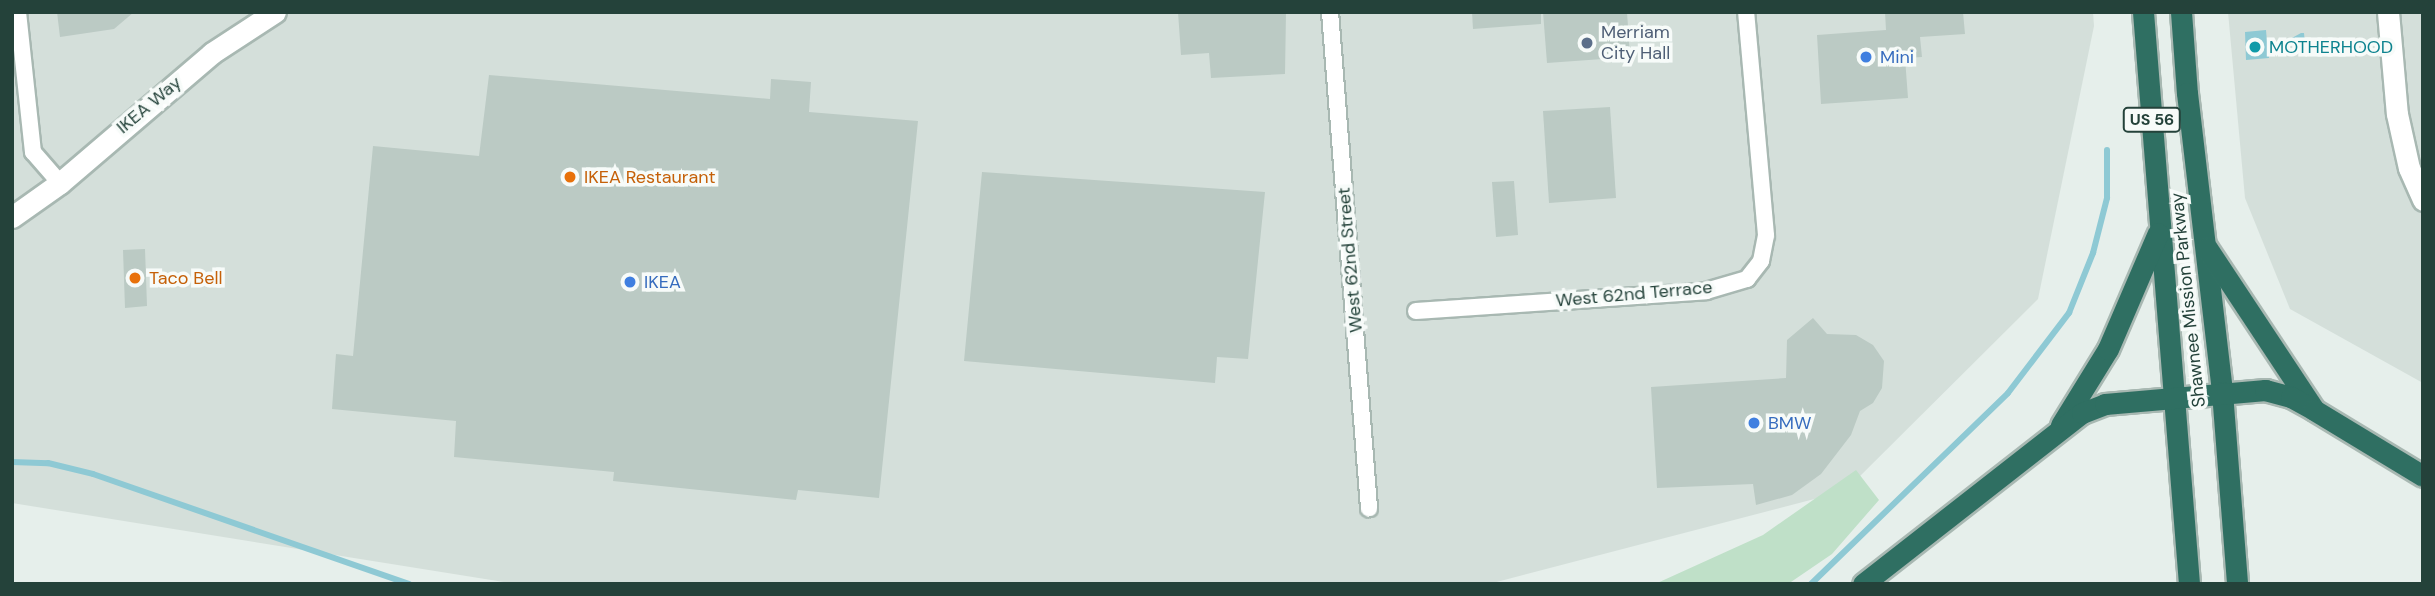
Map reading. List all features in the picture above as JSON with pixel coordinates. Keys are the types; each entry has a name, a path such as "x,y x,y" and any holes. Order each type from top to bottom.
{"highway":[{"name":"Shawnee Mission Parkway","path":"2143,12 2189,584"},
{"name":"Shawnee Mission Parkway","path":"2181,12 2187,93 2222,392 2238,584"},
{"path":"2055,435 2108,349 2160,228"},
{"name":"US 56","path":"2206,246 2314,410 2423,476"},
{"path":"1863,584 2082,414 2105,404 2265,390 2291,397 2314,410"}],"street":[{"path":"18,12 33,152 60,183"},
{"name":"IKEA Way","path":"18,210 60,183 212,53 275,12"},
{"name":"West 62nd Street","path":"1330,12 1369,508"},
{"name":"West 62nd Terrace","path":"1416,311 1706,291 1747,279 1760,261 1766,235 1746,12"},
{"path":"2388,12 2397,114 2409,168 2423,200"}],"shaded area":[{"path":"12,12 2093,12 2094,26 2038,299 1845,491 1489,584 516,584 12,503"},
{"path":"2228,12 2423,12 2423,383 2290,309 2245,198"}],"green space":[{"path":"1856,470 1879,500 1832,554 1788,584 1655,584 1763,535"}],"water":[{"path":"2266,30 2267,42 2283,43 2304,33 2305,44 2293,48 2291,43 2283,47 2268,45 2269,58 2246,60 2245,32"}],"building":[{"path":"57,12 134,12 114,29 60,37"},
{"path":"1178,12 1286,12 1285,74 1211,78 1209,53 1181,55"},
{"path":"1472,12 1541,12 1541,24 1473,29"},
{"name":"Merriam City Hall","path":"1543,12 1627,12 1630,57 1547,63"},
{"name":"Mini","path":"1885,12 1963,12 1965,34 1920,37 1922,57 1905,58 1908,98 1821,104 1817,35 1886,30"},
{"name":"IKEA","path":"489,75 770,99 771,79 811,82 809,112 918,121 879,498 798,490 796,500 613,481 614,472 454,457 456,421 332,409 336,354 353,356 373,146 479,156"},
{"path":"1610,107 1616,198 1549,203 1543,111"},
{"path":"982,172 1265,192 1248,359 1217,357 1215,383 964,361"},
{"path":"1514,181 1518,235 1496,237 1492,182"},
{"name":"Taco Bell","path":"145,249 147,306 125,308 123,250"},
{"name":"BMW","path":"1813,318 1827,334 1856,335 1873,345 1884,361 1882,388 1873,403 1860,411 1851,435 1821,474 1792,495 1756,505 1753,484 1657,488 1651,387 1786,378 1787,340"}],"waterway":[{"path":"1811,584 2008,393 2069,313 2093,253 2107,198 2107,150"},
{"path":"12,462 48,463 93,474 409,584"}],"place":[{"name":"Merriam City Hall","path":"1587,43"},
{"name":"MOTHERHOOD","path":"2255,47"},
{"name":"Mini","path":"1866,57"},
{"name":"IKEA Restaurant","path":"570,177"},
{"name":"Taco Bell","path":"135,278"},
{"name":"IKEA","path":"630,282"},
{"name":"BMW","path":"1754,423"}]}
